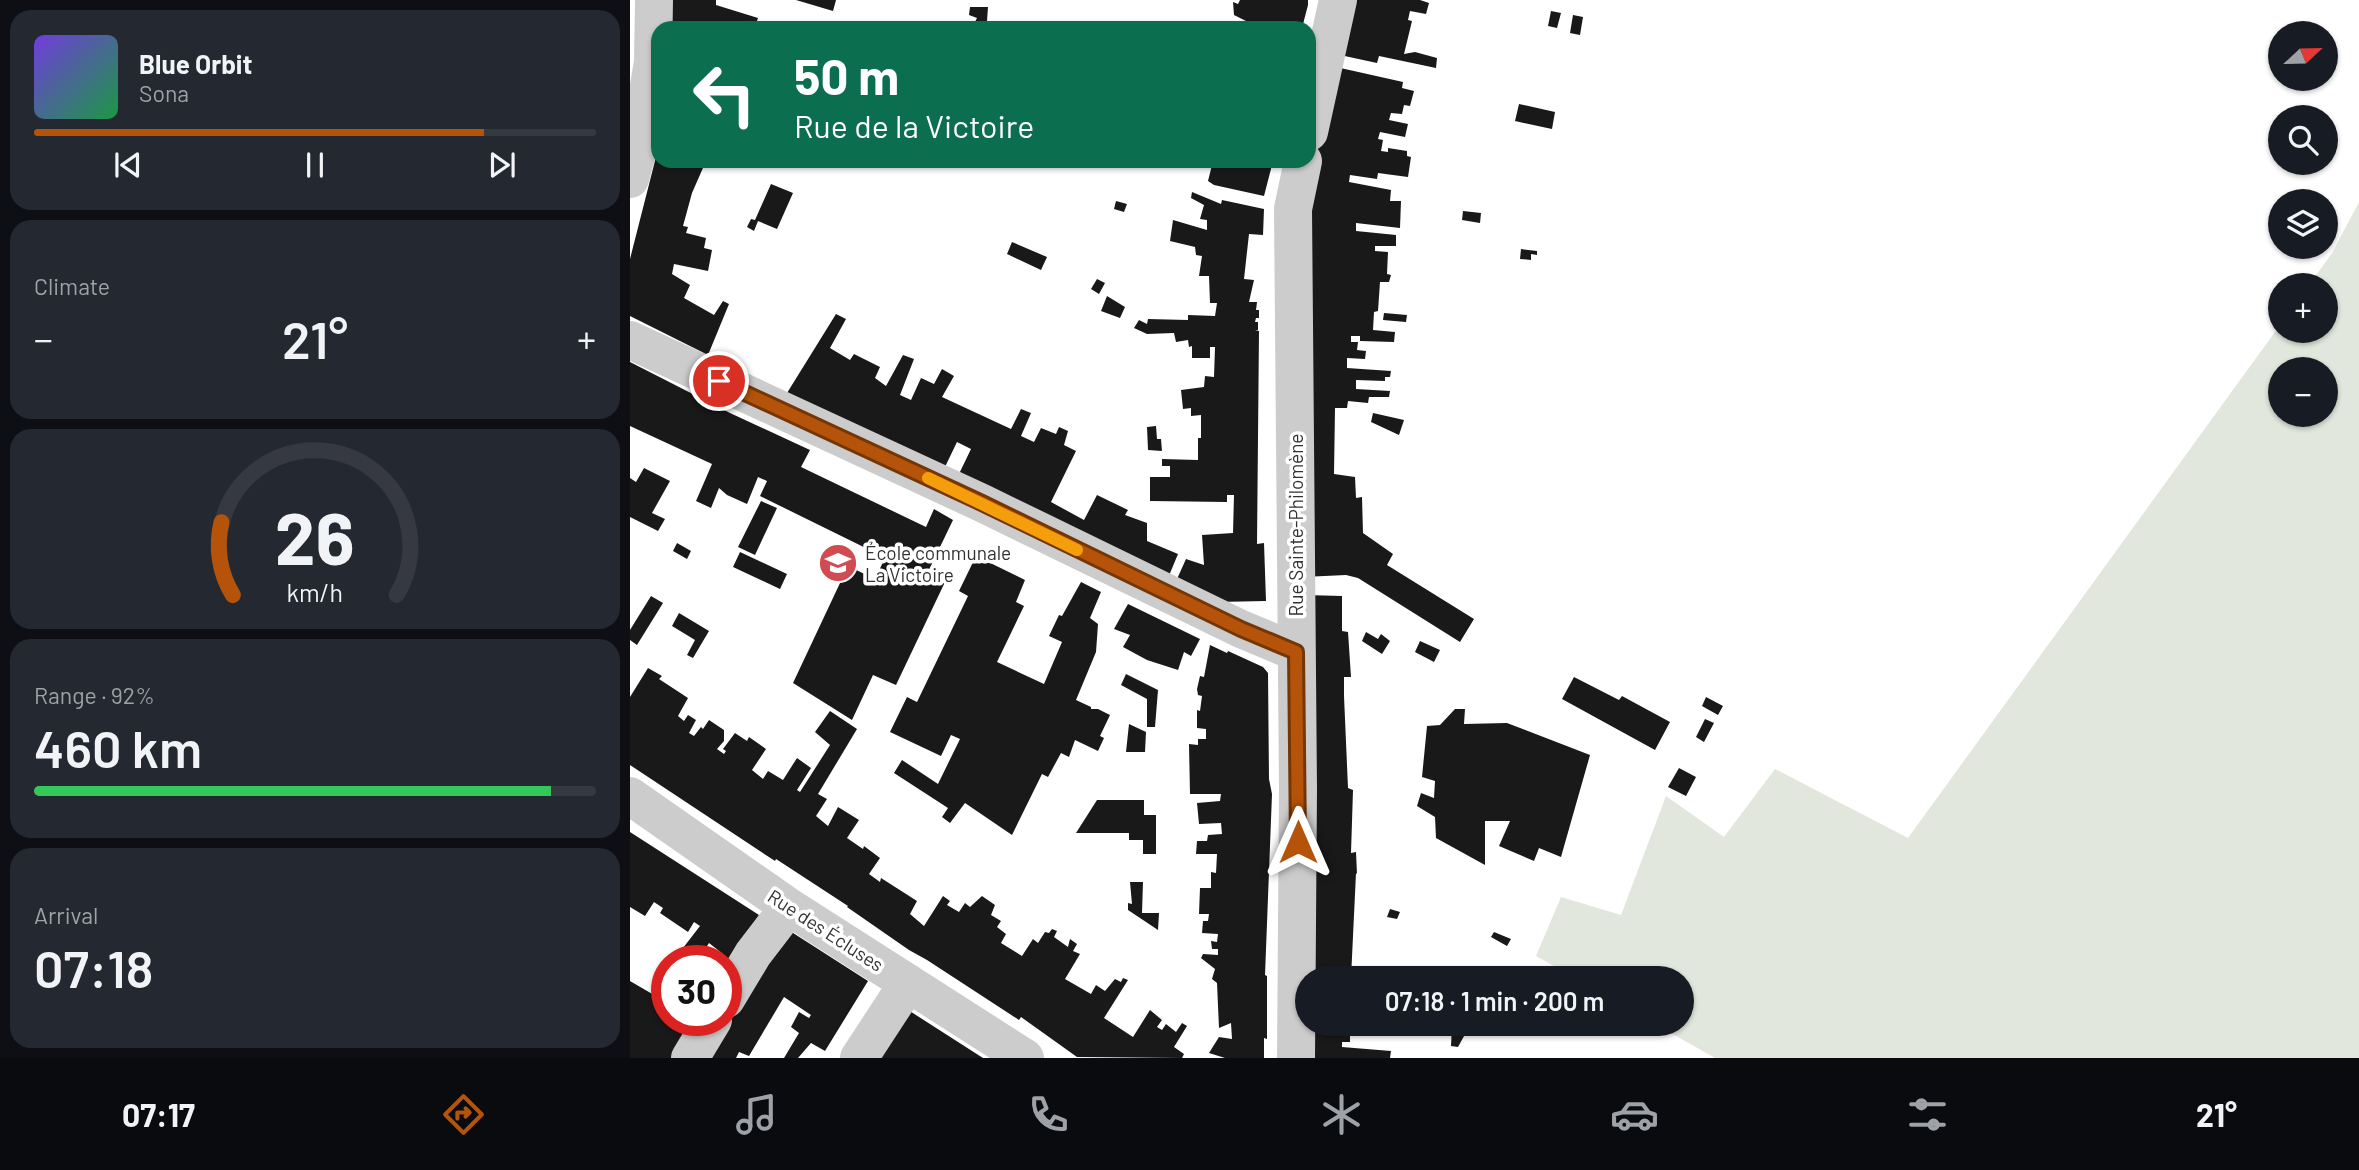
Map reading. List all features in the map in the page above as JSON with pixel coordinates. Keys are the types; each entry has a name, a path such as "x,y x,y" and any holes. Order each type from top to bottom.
{"street":[{"path":"654,0 654,21"},
{"path":"1316,100 1338,0"},
{"path":"633,156 651,71"},
{"name":"Rue Sainte-Philomène","path":"1296,1058 1298,789 1293,209 1302,168"},
{"path":"630,340 982,503 1241,629 1296,652"},
{"name":"Rue des Écluses","path":"630,796 789,907 1025,1058"},
{"path":"742,972 789,907"},
{"path":"859,1058 908,983"},
{"path":"690,1058 703,1036"}],"shaded area":[{"path":"2359,202 2359,1058 1715,1058 1676,1036 1694,1036 1694,966 1554,966 1536,956 1561,897 1621,915 1666,796 1724,837 1775,769 1908,838 2268,342 2338,343 2338,273 2318,273 2328,259 2338,259 2338,242"}],"building":[{"path":"670,0 716,0 716,5 758,18 757,21 671,21"},
{"path":"796,0 836,0 833,11"},
{"path":"1240,0 1308,0 1304,21 1246,21 1234,15 1233,2 1238,4"},
{"path":"1352,0 1420,0 1429,3 1426,14 1410,11 1408,20 1412,21 1404,54 1415,52 1437,58 1436,68 1379,56 1377,63 1340,55"},
{"path":"970,7 988,7 987,21 976,21 977,18 969,15"},
{"path":"1551,11 1561,13 1557,28 1548,26"},
{"path":"1573,15 1583,17 1580,35 1570,33"},
{"path":"1336,67 1403,82 1402,88 1414,91 1410,106 1404,105 1402,114 1391,113 1389,120 1408,124 1405,137 1380,132 1378,139 1383,140 1381,151 1388,152 1388,148 1407,151 1407,156 1411,157 1408,177 1378,173 1377,179 1350,175 1349,182 1391,190 1390,201 1401,201 1400,228 1356,223 1356,231 1396,235 1396,246 1375,246 1375,251 1388,252 1387,274 1391,275 1389,282 1380,282 1378,311 1374,312 1373,330 1395,332 1394,342 1360,341 1360,336 1351,336 1351,342 1358,342 1357,350 1366,351 1365,359 1347,358 1347,368 1391,371 1390,377 1385,377 1385,381 1356,380 1356,389 1390,391 1389,397 1369,397 1368,403 1348,401 1347,408 1335,408 1334,474 1355,477 1356,498 1362,497 1363,533 1393,554 1387,565 1474,619 1460,642 1358,578 1346,575 1303,577 1298,443 1316,156"},
{"path":"1519,104 1555,112 1552,129 1515,121"},
{"path":"653,168 703,168 692,193 683,226 688,227 686,233 706,238 704,248 712,250 708,271 674,264 672,274 690,285 684,298 714,315 723,301 729,304 708,355 630,316 630,259"},
{"path":"1211,168 1271,168 1264,196 1214,185 1208,181"},
{"path":"771,184 793,193 777,229 758,221 754,231 747,227 751,219 755,220"},
{"path":"1192,192 1221,204 1222,200 1264,209 1263,235 1249,234 1244,279 1254,280 1249,302 1257,302 1256,310 1259,310 1259,318 1256,318 1255,322 1258,322 1258,330 1255,330 1259,331 1257,544 1264,543 1266,601 1217,602 1177,579 1186,559 1204,565 1202,535 1233,533 1234,495 1227,495 1227,502 1150,501 1150,477 1170,477 1170,466 1162,466 1162,459 1198,460 1201,415 1191,416 1191,408 1183,409 1181,390 1204,387 1205,376 1214,377 1215,347 1210,347 1210,358 1192,358 1192,346 1189,347 1188,340 1176,342 1174,333 1147,334 1134,328 1139,320 1147,324 1148,319 1188,320 1188,315 1215,316 1217,303 1210,303 1209,276 1199,276 1202,256 1196,255 1195,247 1170,241 1173,220 1207,230 1207,220 1200,219 1204,205 1191,198"},
{"path":"1116,201 1127,204 1124,212 1114,209"},
{"path":"1463,211 1481,213 1480,223 1462,220"},
{"path":"1012,242 1047,257 1041,270 1007,254"},
{"path":"1521,249 1537,251 1537,255 1531,254 1531,260 1520,259"},
{"path":"1097,279 1105,283 1099,294 1091,289"},
{"path":"1107,296 1125,307 1120,318 1101,311"},
{"path":"1384,313 1407,315 1406,322 1383,320"},
{"path":"836,314 846,319 830,348 850,360 854,354 880,367 875,378 886,386 903,355 914,359 900,395 911,400 921,378 934,384 942,369 954,376 942,397 1011,429 1021,409 1031,413 1021,436 1034,442 1041,428 1056,434 1059,427 1068,431 1064,445 1076,451 1051,502 1084,520 1097,495 1128,510 1125,515 1147,523 1147,541 1178,554 1168,578 958,476 971,449 957,442 944,469 787,393"},
{"path":"630,362 810,450 801,467 926,527 934,509 953,520 927,574 945,582 896,685 873,675 852,720 793,683 848,566 875,579 884,560 888,559 760,496 767,481 758,477 747,504 727,495 719,488 711,508 696,501 712,464 630,426"},
{"path":"1373,413 1404,420 1399,435 1371,422"},
{"path":"1156,426 1162,451 1148,450 1147,427"},
{"path":"644,468 670,481 652,513 665,519 658,531 630,517 630,478 636,482"},
{"path":"761,501 777,508 755,555 738,547"},
{"path":"677,543 691,551 687,559 673,551"},
{"path":"740,552 787,574 780,589 733,567"},
{"path":"976,556 1025,580 1016,602 1024,606 997,662 1044,684 1062,642 1049,636 1059,615 1062,616 1081,582 1101,592 1090,618 1098,624 1096,652 1076,700 1091,709 1098,709 1110,715 1100,736 1104,738 1098,751 1075,740 1069,757 1061,753 1048,777 1042,774 1012,835 965,803 950,823 942,817 948,808 894,773 902,760 938,784 960,739 951,735 941,756 890,732 907,697 917,702 968,596 959,591"},
{"path":"1305,595 1342,596 1342,631 1348,632 1351,677 1344,677 1344,696 1348,788 1353,790 1351,853 1356,852 1357,874 1352,966 1307,966"},
{"path":"651,596 663,603 637,645 630,640 630,630"},
{"path":"1128,604 1200,639 1191,656 1184,652 1178,670 1147,660 1123,647 1130,635 1114,629"},
{"path":"679,613 709,631 693,658 687,655 695,640 672,626"},
{"path":"1366,632 1378,639 1381,634 1390,641 1382,654 1362,641"},
{"path":"1420,641 1440,650 1434,662 1415,652"},
{"path":"1210,645 1263,667 1268,673 1269,779 1272,794 1265,975 1267,1039 1264,1038 1264,1058 1225,1058 1209,1053 1219,1037 1232,1039 1231,1023 1219,1028 1217,983 1212,979 1215,969 1201,958 1203,954 1218,955 1218,949 1212,949 1211,941 1217,942 1218,934 1202,933 1203,921 1208,921 1209,914 1199,914 1200,888 1211,888 1211,872 1216,873 1217,854 1196,854 1197,841 1207,841 1208,835 1222,834 1221,823 1199,824 1197,803 1220,801 1221,794 1190,794 1189,744 1198,745 1198,739 1206,739 1206,729 1197,728 1197,710 1200,711 1202,696 1198,695 1197,689 1200,676 1204,677"},
{"path":"648,668 662,676 659,679 688,698 678,716 684,721 688,715 696,720 689,733 694,736 709,720 724,730 724,741 717,749 724,754 726,751 723,749 735,733 747,741 749,737 766,749 752,770 763,779 768,771 783,780 797,758 811,768 797,790 800,792 830,745 815,732 830,711 857,729 818,794 827,799 816,816 828,826 838,807 859,820 847,838 880,858 869,874 880,882 881,878 917,901 910,914 924,926 943,896 950,901 947,905 959,912 965,903 970,907 982,896 995,905 991,915 1001,921 997,927 1006,934 1001,943 1022,956 1033,939 1038,943 1045,932 1049,933 1052,929 1057,931 1054,937 1068,947 1070,939 1077,944 1073,951 1080,954 1065,979 1091,994 1096,985 1105,991 1115,979 1121,982 1123,978 1128,980 1104,1018 1133,1037 1150,1010 1162,1020 1157,1027 1162,1030 1166,1024 1176,1032 1182,1023 1187,1026 1174,1047 1184,1054 1182,1058 1077,1057 1021,1017 1019,1020 909,950 848,906 630,765 630,697"},
{"path":"1126,674 1158,690 1155,727 1147,727 1147,699 1121,685"},
{"path":"1574,677 1619,700 1622,696 1670,722 1655,750 1562,699"},
{"path":"1706,697 1723,706 1718,715 1702,706"},
{"path":"1455,709 1465,709 1464,724 1507,723 1590,755 1561,857 1539,848 1534,861 1499,846 1510,821 1485,821 1485,865 1436,838 1435,817 1417,806 1421,793 1434,798 1435,781 1422,777 1427,726 1440,725"},
{"path":"1705,719 1714,723 1704,742 1696,737"},
{"path":"1129,724 1146,732 1145,752 1126,752"},
{"path":"1679,768 1696,777 1686,796 1668,787"},
{"path":"1097,800 1144,800 1144,815 1156,815 1156,854 1143,854 1143,840 1129,840 1129,833 1076,833"},
{"path":"630,832 759,915 740,945 685,945 700,926 694,922 688,932 660,913 663,908 654,902 645,916 630,907"},
{"path":"1130,882 1143,882 1142,913 1159,913 1158,930 1128,910 1128,903 1132,904"},
{"path":"1390,909 1400,912 1397,919 1387,917"},
{"path":"779,924 868,981 825,1051 811,1043 798,1058 784,1058 799,1033 791,1027 799,1012 809,1018 811,1015 784,997 749,1056 739,1052 736,1058 698,1058 711,1036 742,1036 742,985"},
{"path":"1494,932 1511,939 1507,946 1491,937"},
{"path":"630,981 651,993 651,1036 686,1036 674,1058 630,1058"},
{"path":"905,1008 983,1058 878,1058"},
{"path":"1307,1036 1350,1036 1350,1042 1342,1042 1342,1047 1391,1051 1390,1058 1306,1058"},
{"path":"1451,1036 1464,1036 1458,1047 1451,1046"}],"slow traffic":[{"path":"928,478 1077,550"}],"place":[{"name":"École communale La Victoire","path":"838,563"}],"route":[{"path":"719,381 982,503 1241,629 1296,652 1298,842"}]}
